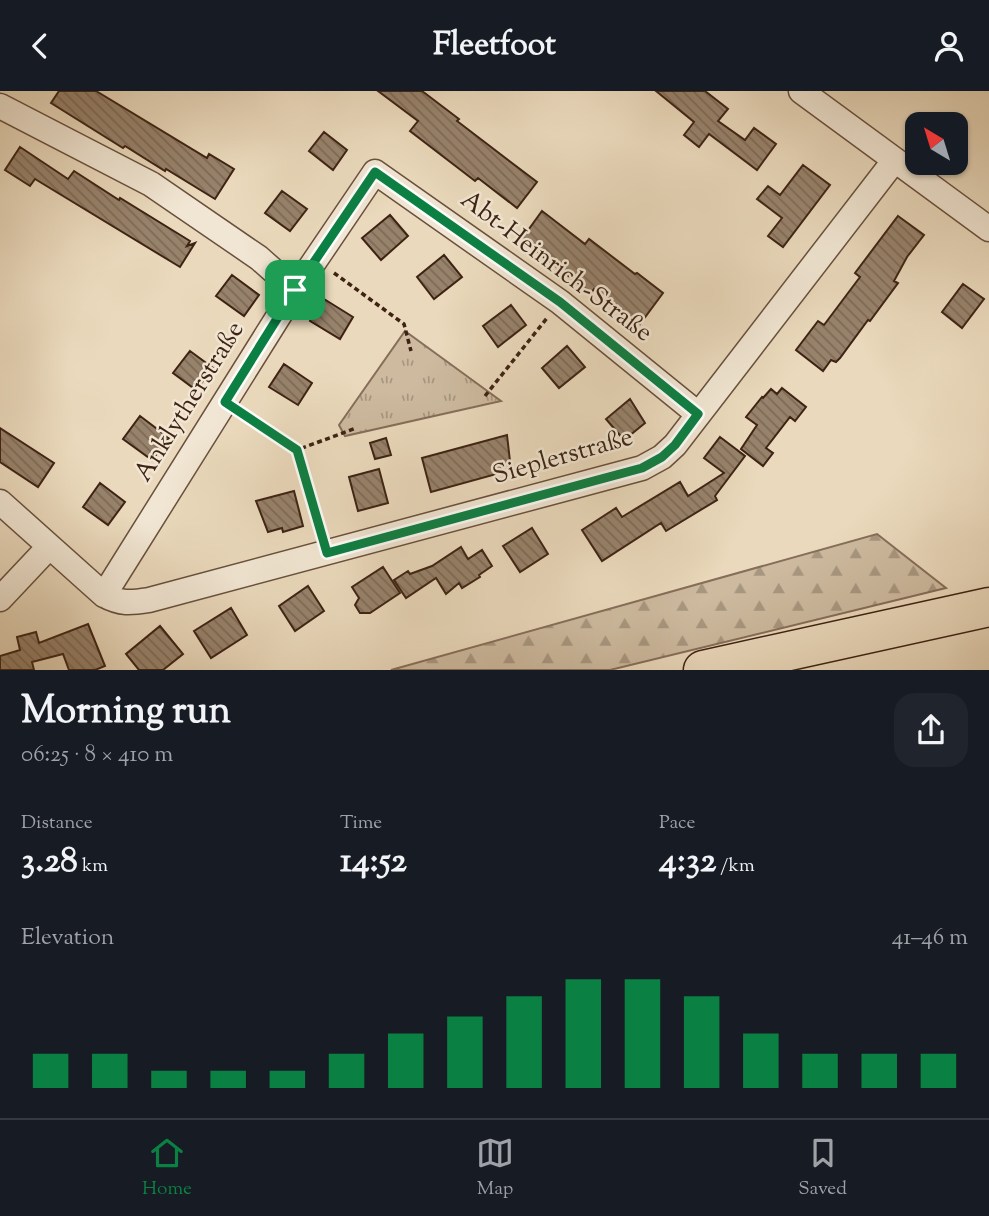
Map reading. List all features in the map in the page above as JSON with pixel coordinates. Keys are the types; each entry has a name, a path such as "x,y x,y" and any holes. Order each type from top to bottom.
{"main road":[{"path":"703,670 989,607"}],"street":[{"path":"801,91 989,229"},
{"path":"0,106 151,184 259,258 295,290"},
{"name":"Sieplerstraße","path":"110,598 129,603 149,600 642,468 662,457 675,445 894,160"},
{"name":"Anklytherstraße","path":"110,598 225,402 295,290 375,172"},
{"name":"Abt-Heinrich-Straße","path":"375,172 560,302 698,414"},
{"path":"0,502 48,547 110,598"},
{"path":"0,599 48,547"}],"path":[{"path":"316,260 404,324 411,351"},
{"path":"485,396 560,302"},
{"path":"225,402 297,450 327,553"},
{"path":"297,450 356,428"}],"green space":[{"path":"405,331 501,401 345,436 339,425"},
{"path":"877,534 946,588 610,670 391,670"}],"building":[{"path":"59,91 96,91 207,158 209,154 234,169 215,199 125,146 123,148 51,103"},
{"path":"378,91 422,91 537,182 517,208 478,178 475,181 410,131 418,121"},
{"path":"656,91 705,91 728,109 718,121 745,140 754,128 776,144 757,170 709,134 699,147 684,135 694,122"},
{"path":"324,132 347,150 333,170 309,151"},
{"path":"20,147 68,179 74,171 119,200 120,198 190,241 187,246 195,243 180,267 35,179 30,186 5,170"},
{"path":"803,165 830,185 783,247 768,236 782,218 757,199 768,186 780,195"},
{"path":"282,191 307,209 290,231 265,213"},
{"path":"542,211 585,244 589,239 663,293 640,324 594,289 591,293 521,240"},
{"path":"390,215 408,236 381,260 362,238"},
{"path":"898,216 924,235 907,257 894,281 898,283 870,321 868,320 840,358 836,362 831,360 823,371 796,350 818,321 824,325 860,277 855,273"},
{"path":"444,255 462,277 434,299 417,277"},
{"path":"232,275 259,295 244,316 216,296"},
{"path":"963,284 984,299 962,328 942,312"},
{"path":"324,299 353,317 340,339 310,321"},
{"path":"511,305 526,325 498,347 483,326"},
{"path":"567,346 585,367 559,388 542,368"},
{"path":"190,351 213,368 196,390 173,373"},
{"path":"284,364 312,383 298,405 269,387"},
{"path":"782,388 806,407 795,421 790,417 766,448 773,453 763,466 741,449 757,425 746,417 771,389 777,394"},
{"path":"630,399 645,423 624,440 606,419"},
{"path":"140,416 169,438 152,460 123,439"},
{"path":"0,428 54,463 38,487 0,462"},
{"path":"507,435 511,470 431,492 422,458"},
{"path":"720,437 745,456 715,496 717,500 666,531 661,523 602,561 582,530 616,508 622,517 680,482 688,496 724,473 704,458"},
{"path":"386,438 391,455 375,459 370,443"},
{"path":"379,469 388,503 358,511 349,477"},
{"path":"100,483 125,502 108,525 83,507"},
{"path":"294,491 303,526 283,532 282,528 268,532 256,501"},
{"path":"532,528 548,554 520,572 503,546"},
{"path":"461,547 468,559 482,550 492,566 462,588 459,583 446,594 436,578 406,598 394,580 408,571 410,574 432,566"},
{"path":"383,567 400,593 370,613 360,613 355,605 359,598 352,587"},
{"path":"308,586 324,611 295,631 279,606"},
{"path":"231,608 247,635 211,658 194,631"},
{"path":"88,624 105,666 95,670 69,670 63,654 32,662 34,670 0,670 0,656 20,650 17,637 36,632 39,643"},
{"path":"160,626 183,654 163,670 139,670 126,654"}],"route":[{"path":"375,172 560,302 698,414 675,445 662,457 642,468 327,553 297,450 225,402 295,290 375,172"}]}
